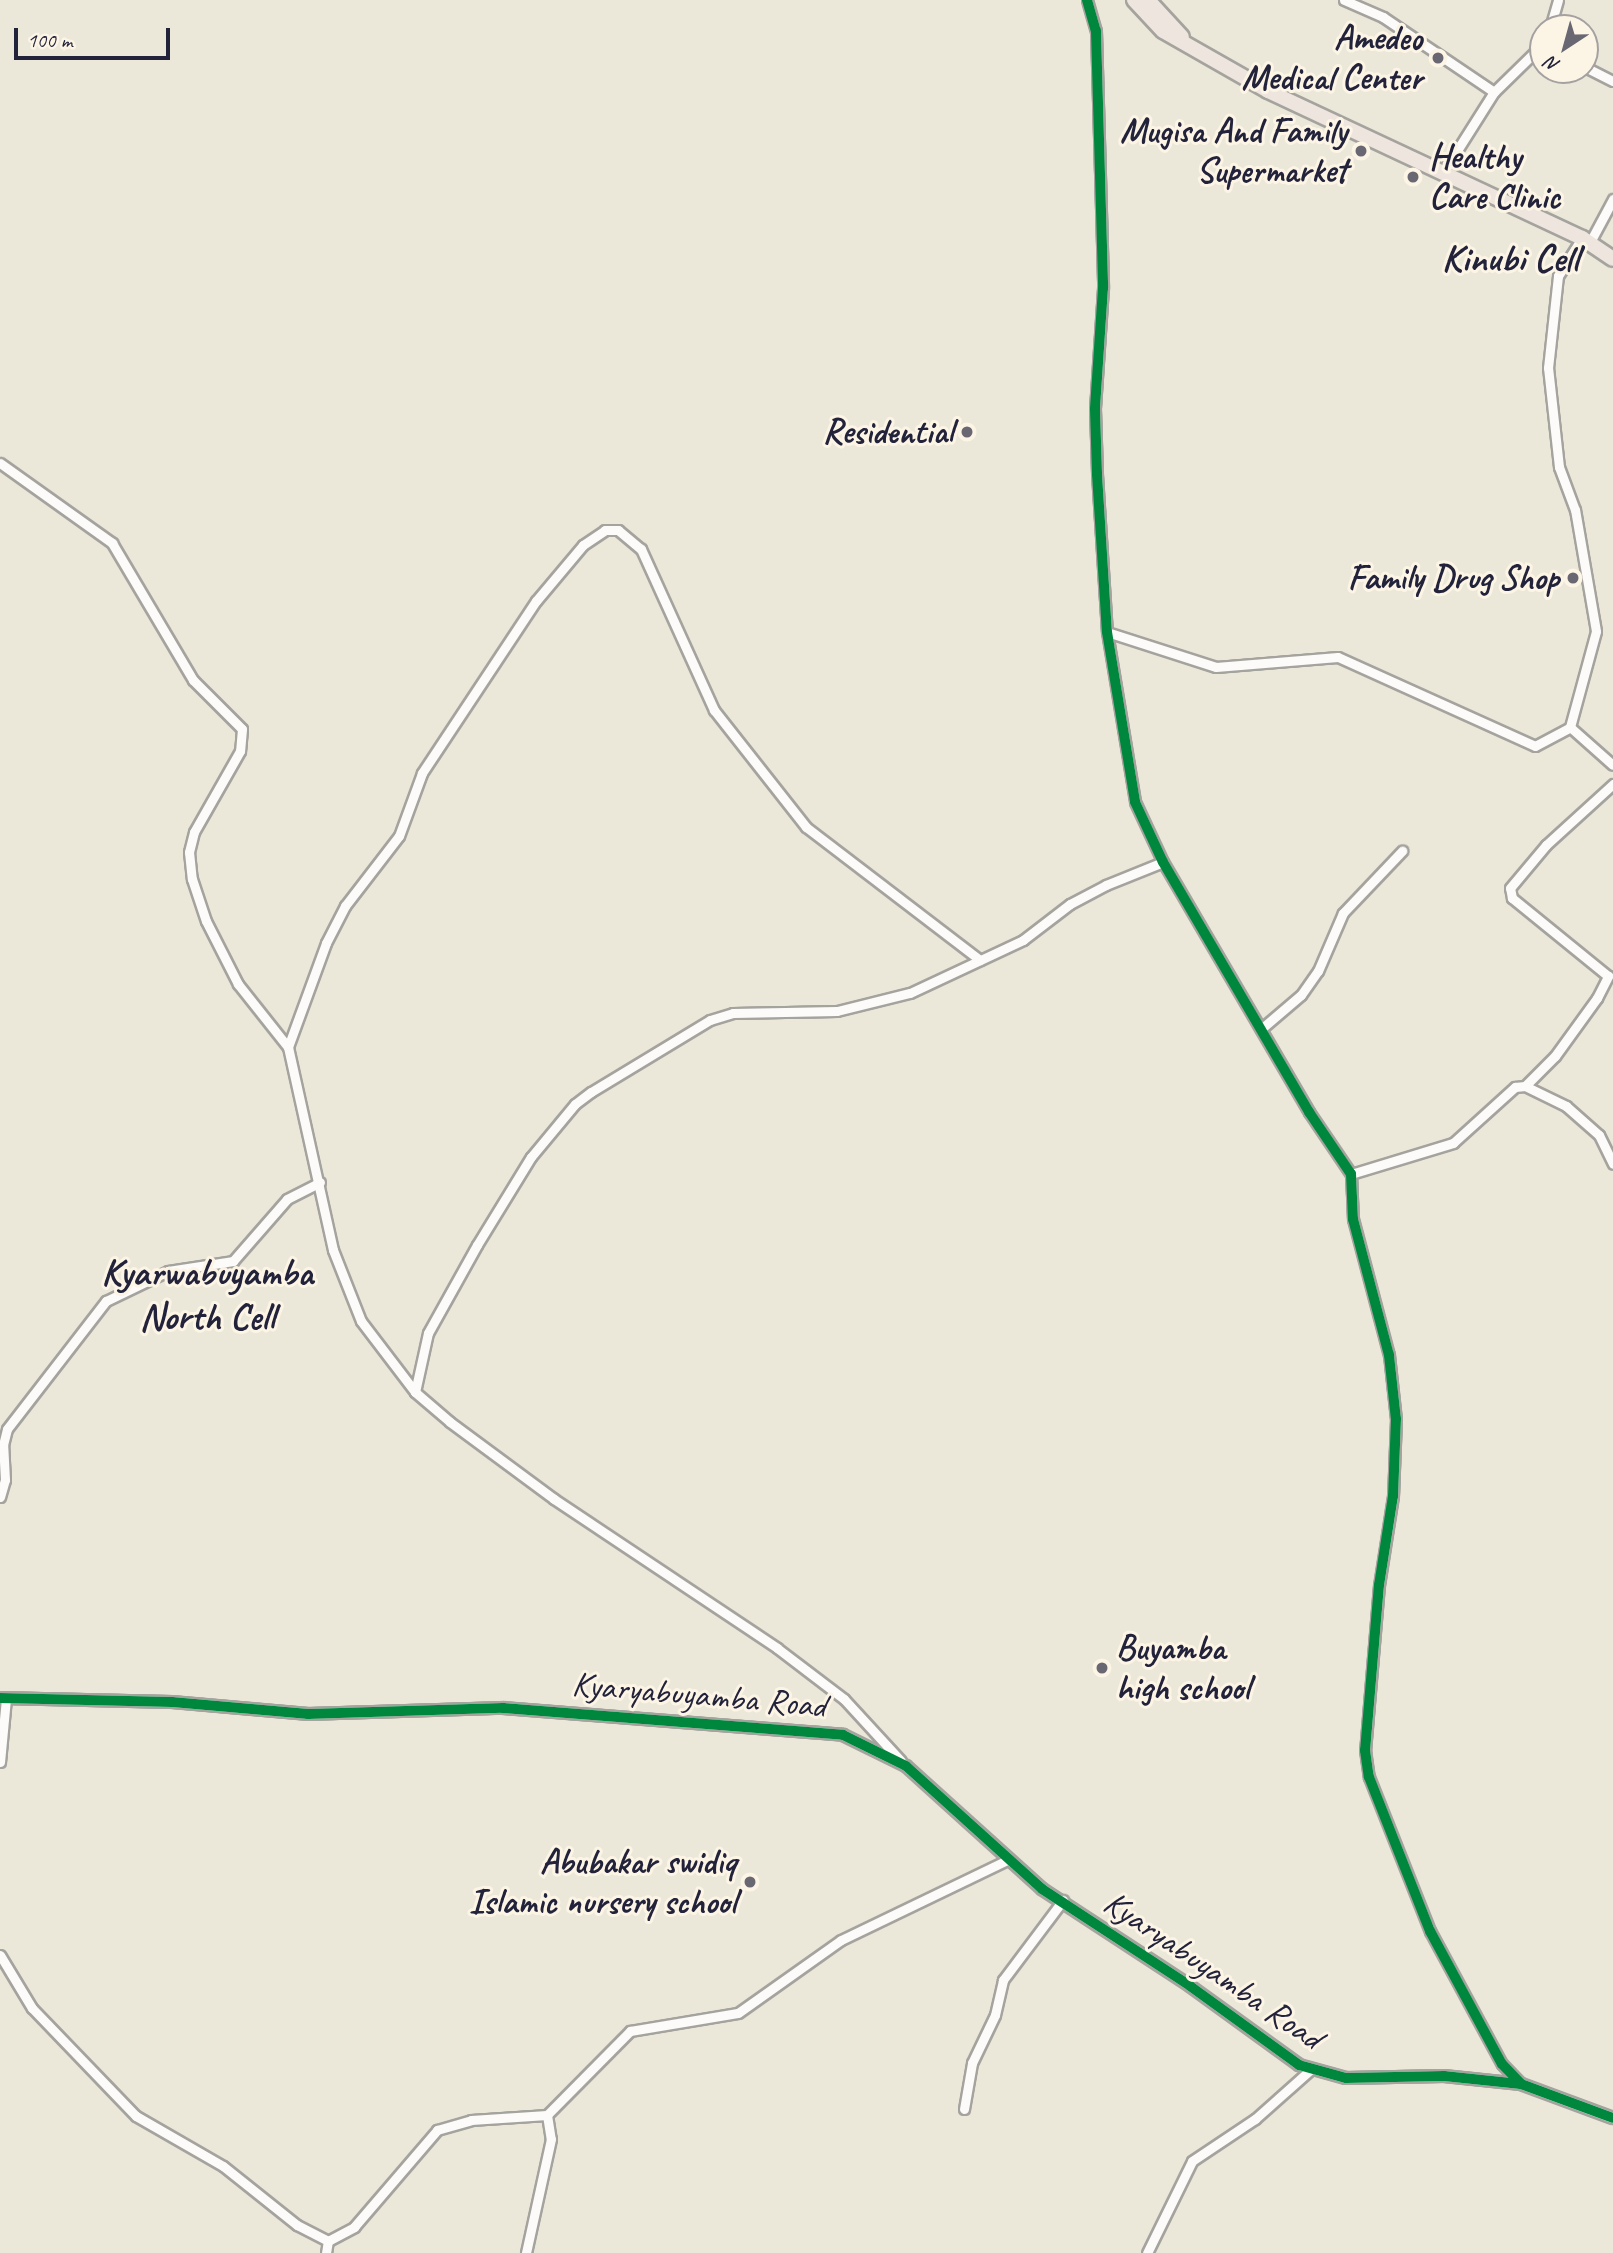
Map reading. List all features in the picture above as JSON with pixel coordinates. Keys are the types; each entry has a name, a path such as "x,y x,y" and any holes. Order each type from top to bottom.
{"main road":[{"path":"1134,0 1163,31 1268,91 1444,171 1585,241 1613,259"},
{"path":"1148,0 1188,44"}],"street":[{"path":"1087,0 1096,31 1101,180 1103,288 1095,409 1107,632 1135,802 1163,862 1261,1029 1351,1174 1353,1219 1389,1355 1396,1419 1393,1496 1379,1585 1365,1750 1369,1777 1430,1931 1502,2064 1521,2084"},
{"path":"1345,0 1383,17 1494,92"},
{"path":"1444,171 1494,92 1529,58"},
{"path":"1107,632 1216,667 1338,657 1535,746 1570,727 1596,631 1575,510 1559,467 1548,368 1558,276 1613,199"},
{"path":"0,463 112,543 193,680 242,729 240,751 194,832 189,852 192,879 206,920 238,984 288,1047 347,1293 361,1321 415,1391 554,1500 825,1684 873,1727 906,1766"},
{"path":"288,1047 326,943 352,895 399,835 422,774 536,601 583,545 605,530 618,530 641,549 714,710 806,827 980,960"},
{"path":"1570,727 1613,765"},
{"path":"1525,1086 1555,1056 1597,998 1608,976 1512,898 1510,888 1546,845 1613,784"},
{"path":"1261,1029 1301,995 1318,971 1343,913 1402,851"},
{"path":"415,1391 428,1333 477,1245 531,1157 575,1104 709,1020 733,1013 837,1011 910,993 1023,940 1070,904 1106,885 1163,862"},
{"path":"1351,1174 1453,1143 1515,1087 1525,1086 1541,1090 1599,1135 1613,1164"},
{"path":"0,1497 5,1480 3,1445 7,1429 106,1301 168,1271 233,1261 287,1199 320,1182"},
{"path":"0,1762 3,1699"},
{"name":"Kyaryabuyamba Road","path":"3,1699 172,1702 308,1714 503,1708 843,1735 906,1766 1007,1860 1191,1986 1276,2051 1310,2070 1346,2078 1444,2076 1521,2084 1613,2118"},
{"path":"328,2241 354,2227 437,2130 471,2120 547,2115 630,2031 738,2013 841,1940 1007,1860"},
{"path":"964,2109 972,2063 995,2015 1003,1980 1063,1900"},
{"path":"0,1955 32,2008 136,2116 223,2166 297,2225 328,2241"},
{"path":"1147,2253 1192,2161 1255,2119 1310,2070"},
{"path":"526,2253 551,2139 547,2115"},
{"path":"326,2253 328,2241"}],"cycle path":[{"path":"1087,0 1096,31 1103,288 1095,409 1097,474 1107,632 1135,802 1163,862 1309,1112 1351,1174 1353,1219 1389,1355 1396,1419 1393,1496 1379,1585 1365,1750 1369,1777 1430,1931 1502,2064 1521,2084"},
{"path":"0,1698 172,1702 308,1714 503,1708 843,1735 906,1766 1042,1889 1190,1986 1299,2065 1346,2078 1444,2076 1521,2084 1613,2118"}],"place":[{"name":"Amedeo Medical Center","path":"1438,58"},
{"name":"Mugisa And Family Supermarket","path":"1361,151"},
{"name":"Healthy Care Clinic","path":"1413,177"},
{"name":"Residential","path":"967,432"},
{"name":"Family Drug Shop","path":"1573,578"},
{"name":"Buyamba high school","path":"1102,1668"},
{"name":"Abubakar swidiq Islamic nursery school","path":"750,1882"}],"district":[{"name":"Kinubi Cell","path":"1510,259"},
{"name":"Kyarwabuyamba North Cell","path":"207,1295"}]}
